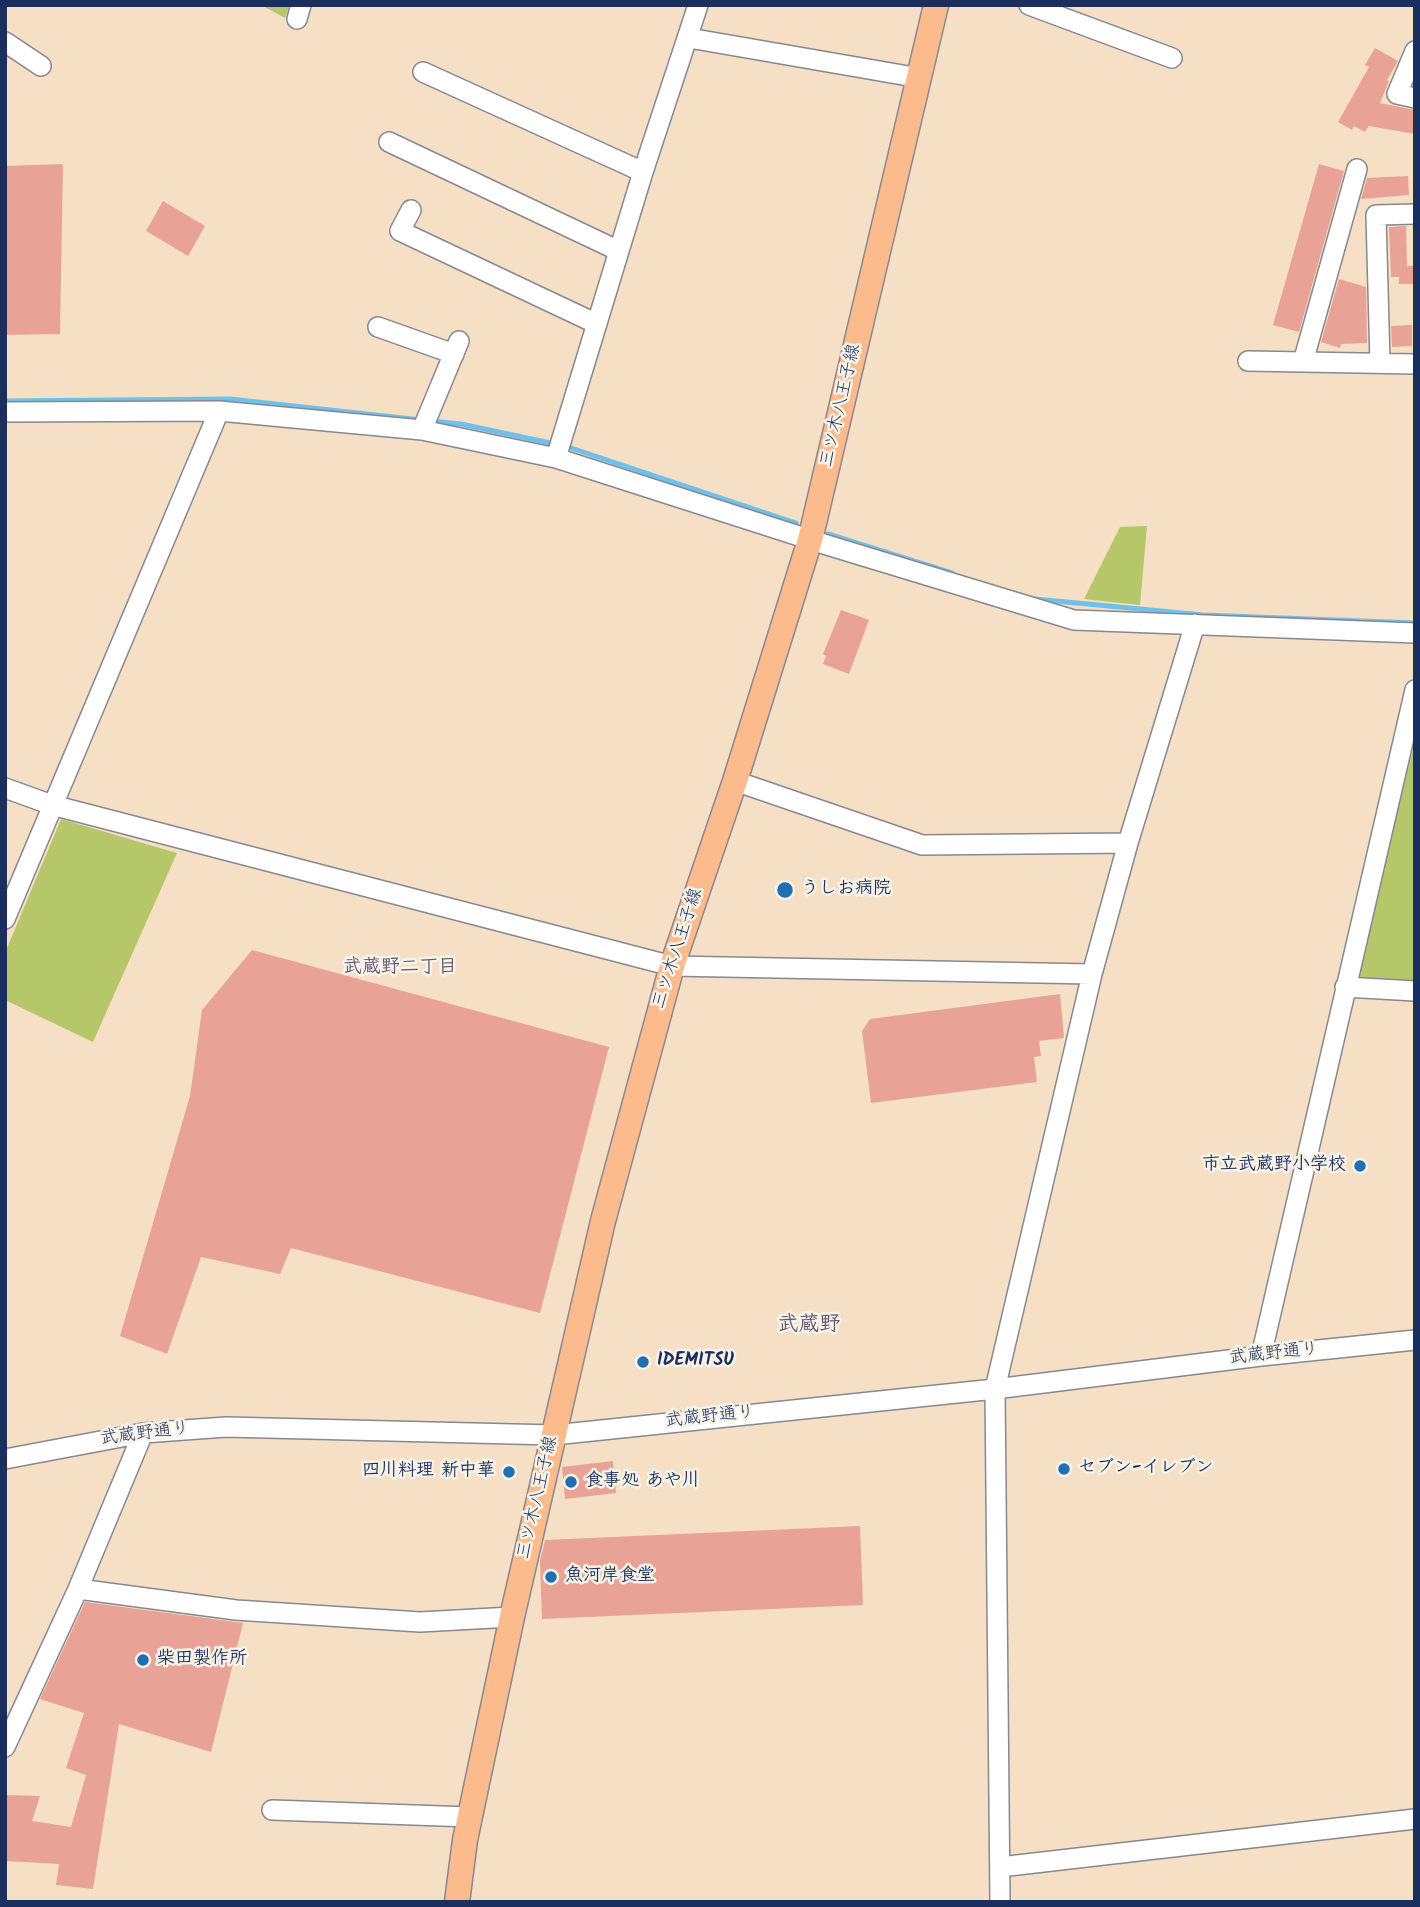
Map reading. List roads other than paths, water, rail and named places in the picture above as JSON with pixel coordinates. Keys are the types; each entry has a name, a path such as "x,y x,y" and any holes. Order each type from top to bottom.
{"main road":[{"name":"三ツ木八王子線","path":"457,1902 470,1817 512,1617 603,1221 672,966 735,781 810,540 936,5"}],"street":[{"path":"1029,5 1172,58"},
{"path":"559,450 643,172 689,38 694,7"},
{"path":"689,38 920,78"},
{"path":"5,42 41,66"},
{"path":"1415,51 1396,94 1415,98"},
{"path":"423,72 643,172"},
{"path":"389,142 619,251"},
{"path":"1303,362 1356,169"},
{"path":"411,210 400,231 597,324"},
{"path":"1380,363 1376,215 1415,214"},
{"path":"379,327 456,348 425,423"},
{"path":"1248,361 1415,364"},
{"path":"5,919 219,411"},
{"path":"5,412 219,411 425,423 559,450 810,540 1074,620 1415,633"},
{"path":"1000,1902 995,1389 1092,974 1128,843 1195,624"},
{"path":"1261,1356 1415,690"},
{"path":"735,781 922,845 1128,843"},
{"path":"5,788 52,805 672,966 1092,974"},
{"path":"1345,987 1415,991"},
{"name":"武蔵野通り","path":"5,1458 143,1433 226,1427 554,1434 995,1389 1415,1340"},
{"path":"5,1747 78,1589 143,1433"},
{"path":"78,1589 236,1610 420,1622 512,1617"},
{"path":"272,1810 470,1817"},
{"path":"1000,1867 1415,1819"}],"waterway":[{"path":"5,401 230,399 421,420"},
{"path":"431,421 461,424 555,444"},
{"path":"565,446 796,523"},
{"path":"828,534 952,573"},
{"path":"1035,599 1203,615 1415,623"}],"place":[{"name":"うしお病院","path":"785,890"},
{"name":"市立武蔵野小学校","path":"1360,1166"},
{"name":"IDEMITSU","path":"643,1362"},
{"name":"セブン-イレブン","path":"1064,1469"},
{"name":"四川料理 新中華","path":"509,1472"},
{"name":"食事処 あや川","path":"571,1482"},
{"name":"魚河岸食堂","path":"551,1577"},
{"name":"柴田製作所","path":"143,1660"}],"district":[{"name":"武蔵野二丁目","path":"400,969"},
{"name":"武蔵野","path":"809,1326"}]}
